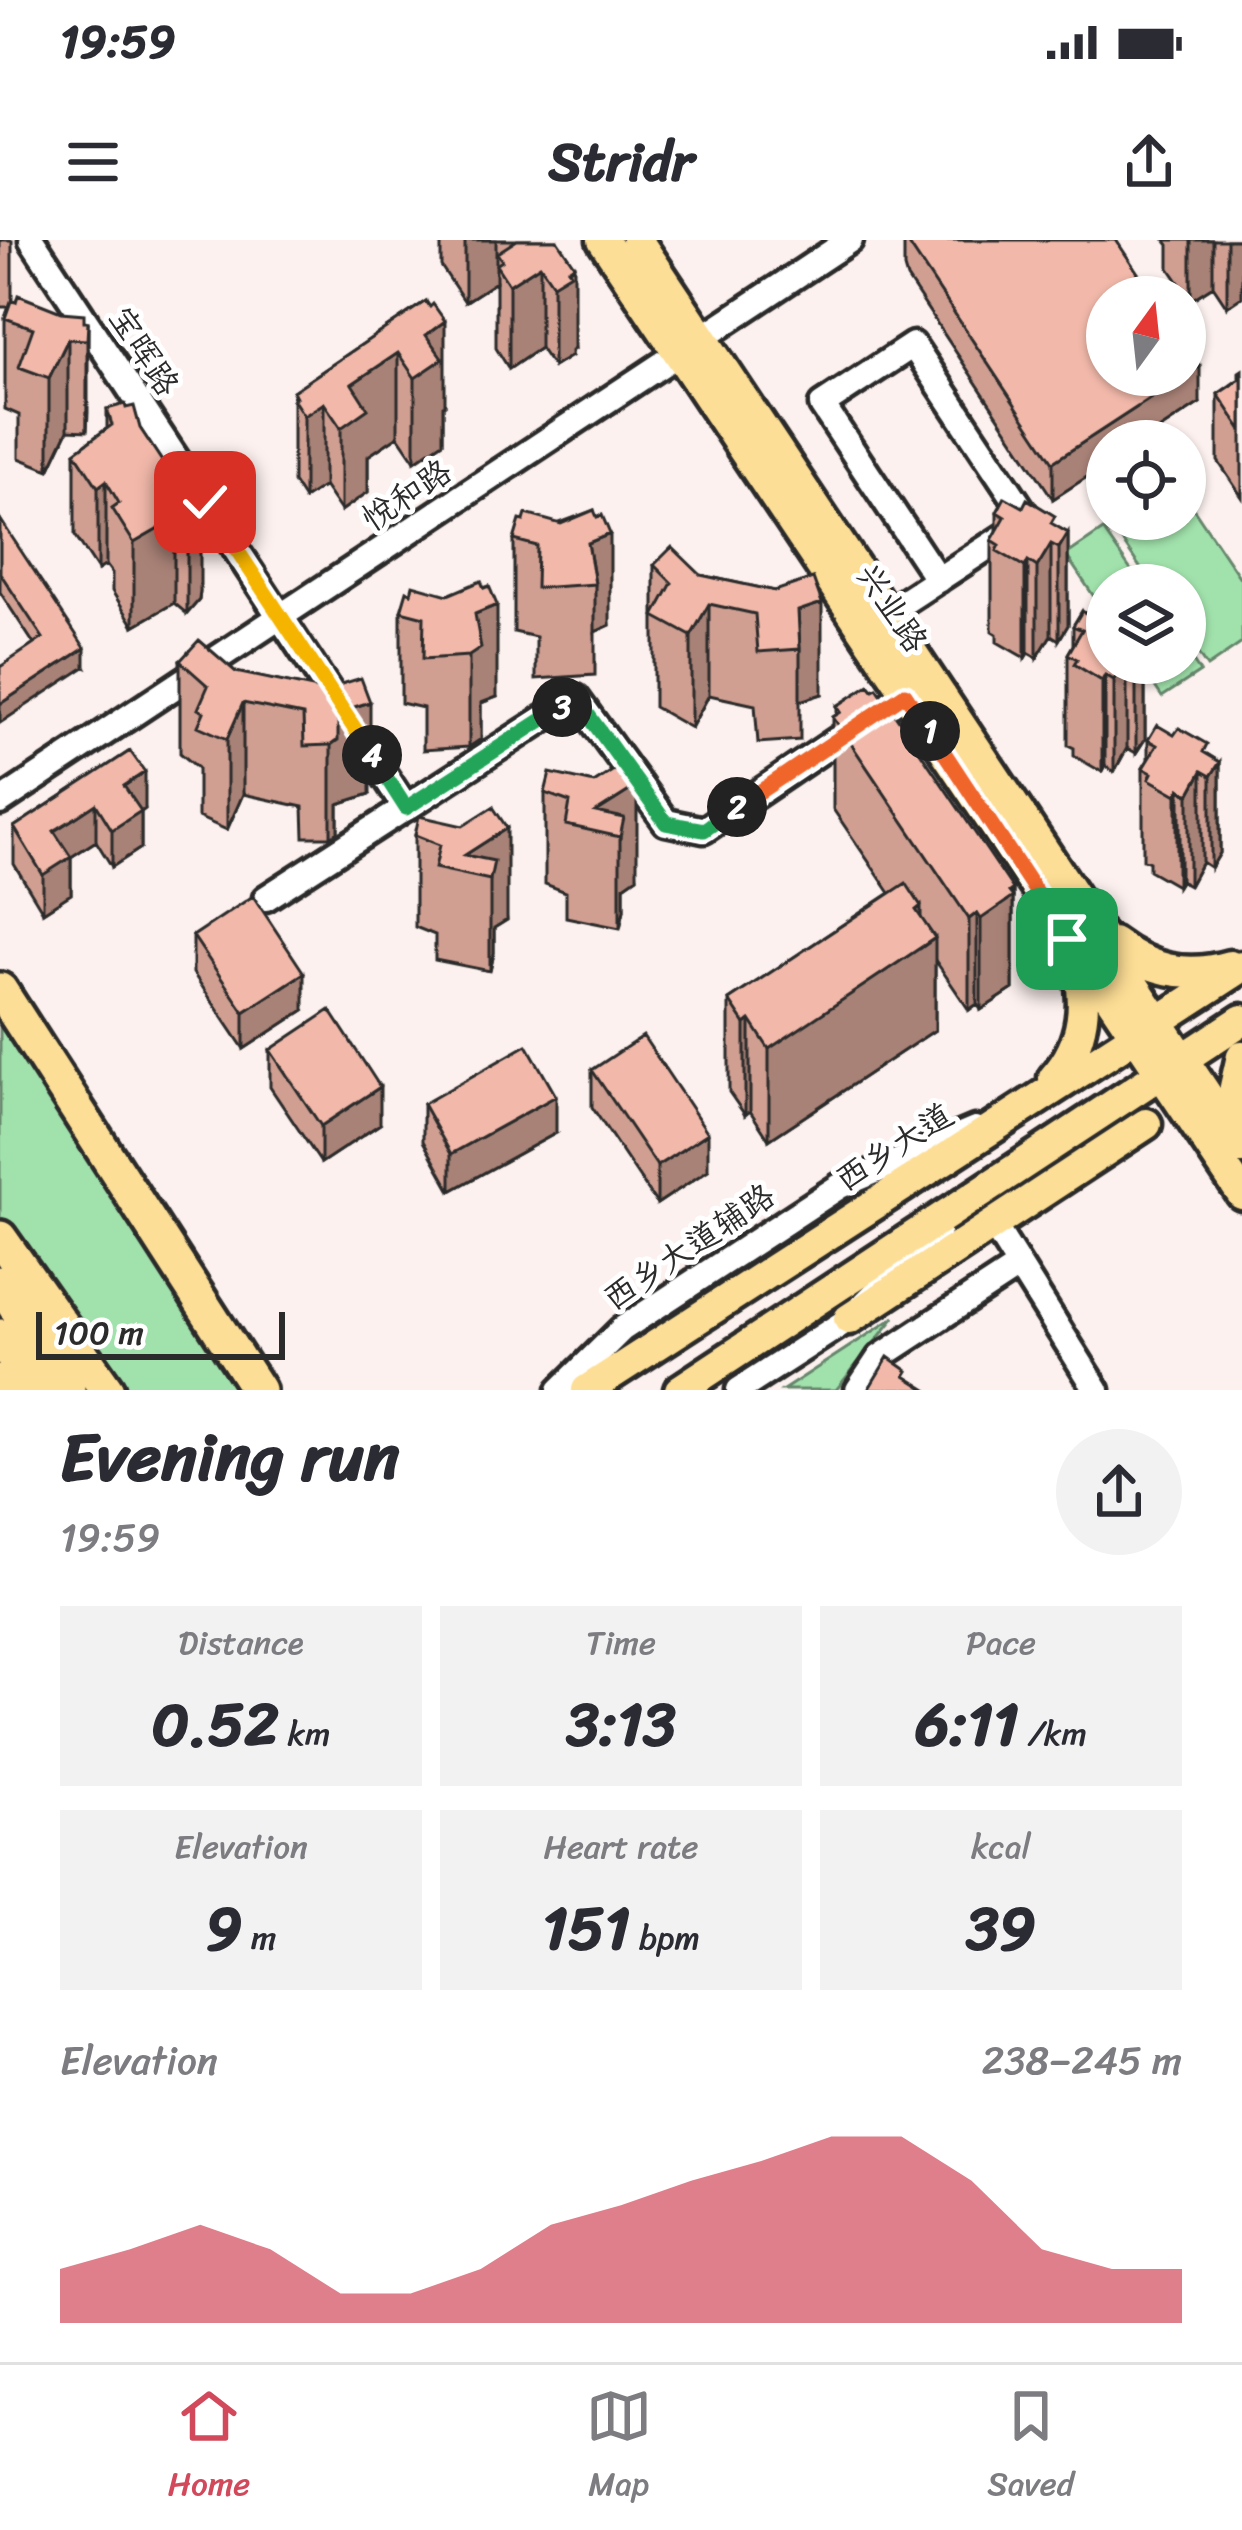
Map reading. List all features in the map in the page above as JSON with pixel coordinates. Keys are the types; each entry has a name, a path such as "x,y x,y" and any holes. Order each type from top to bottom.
{"highway":[{"path":"0,990 258,1390"},
{"path":"0,1238 107,1390"},
{"path":"0,1283 68,1390"},
{"path":"0,1336 34,1390"},
{"path":"0,1381 6,1390"}],"main road":[{"name":"兴业路","path":"603,240 691,346 887,613 1080,931"},
{"name":"兴业路","path":"637,240 691,346 905,694 1147,1026 1236,1171"},
{"path":"1034,1099 1069,1057 1081,1027 1080,931 1169,971 1215,971 1242,965"},
{"name":"西乡大道","path":"586,1390 1242,965"},
{"path":"680,1390 1242,1020"},
{"path":"1240,1066 1235,1103 1242,1137"},
{"path":"1060,1137 1093,1126 1146,1124 1195,1144 1236,1171"},
{"path":"849,1318 1146,1124"}],"street":[{"name":"宝晖路","path":"32,240 406,808"},
{"name":"悦和路","path":"0,802 850,240"},
{"path":"887,613 938,580 1029,520 913,345 822,405 938,580"},
{"path":"266,898 576,698 666,823 704,830 905,694"},
{"name":"西乡大道辅路","path":"560,1390 622,1329 840,1186 1000,1120"},
{"path":"740,1390 849,1318 972,1197"},
{"path":"993,1224 1097,1390"},
{"path":"858,1390 887,1362 1019,1266"}],"green space":[{"path":"1206,527 1242,581 1242,643 1206,666 1206,564 1138,564 1121,540 1206,540"},
{"path":"1088,540 1110,540 1126,564 1086,564 1086,585 1066,555"},
{"path":"1153,684 1182,684 1162,697"},
{"path":"0,1020 240,1390 58,1390 0,1299"},
{"path":"895,1317 836,1390 783,1390"}],"building":[{"path":"517,240 557,240 574,265 568,269 571,273 553,284 540,265 509,285 496,265 502,261 497,253"},
{"path":"906,240 1116,240 1140,276 1086,276 1086,396 1154,396 1117,420 1086,420 1086,440 1053,462"},
{"path":"18,295 61,312 84,314 88,322 87,340 68,339 49,378 19,367 33,328 5,318"},
{"path":"426,301 445,321 426,335 443,359 415,378 398,353 352,384 368,409 341,428 324,403 304,416 293,391"},
{"path":"1242,378 1242,430 1218,394"},
{"path":"125,404 126,408 134,406 140,428 183,493 200,508 187,531 174,520 134,543 112,508 119,503 106,481 98,487 75,452 112,425 107,409"},
{"path":"1005,497 1023,507 1027,499 1055,516 1051,523 1068,533 1059,548 1051,544 1037,567 1028,561 1025,567 997,551 1000,545 992,540 1005,517 997,512"},
{"path":"594,510 597,517 602,515 610,534 588,543 595,584 536,588 537,546 514,540 520,520 526,514 561,524"},
{"path":"0,519 85,648 0,704 0,667 43,638 0,573"},
{"path":"672,547 701,575 775,591 813,578 822,603 798,611 800,649 758,652 755,614 709,604 691,636 654,616 672,583 654,565"},
{"path":"481,581 484,588 489,586 497,605 475,614 481,648 469,656 423,659 424,617 401,611 407,591 411,593 413,585 448,595"},
{"path":"1082,611 1086,613 1086,671 1068,654 1082,630 1073,626"},
{"path":"199,640 236,672 322,690 361,678 370,702 338,712 338,740 331,745 304,746 303,715 243,703 227,739 198,726 204,712 198,709 208,686 180,661"},
{"path":"869,685 877,688 1013,889 1009,892 1013,897 981,919 977,913 969,919 833,717 841,712 837,706"},
{"path":"1157,725 1174,735 1179,728 1207,744 1203,752 1220,762 1211,776 1202,771 1189,795 1180,789 1177,795 1149,779 1152,773 1143,768 1157,745 1148,740"},
{"path":"130,751 145,772 124,786 141,811 112,830 96,804 54,831 71,857 43,875 14,827"},
{"path":"623,764 637,786 596,812 624,818 620,837 566,825 570,802 545,793 550,773 594,783"},
{"path":"493,807 507,828 465,855 494,861 490,880 435,868 440,845 415,835 419,816 463,826"},
{"path":"906,883 921,906 916,910 935,938 769,1049 750,1020 745,1024 729,1000"},
{"path":"253,896 304,973 244,1012 193,936"},
{"path":"330,1010 380,1087 321,1126 270,1050"},
{"path":"643,1036 708,1133 657,1166 592,1070"},
{"path":"527,1045 556,1096 451,1154 423,1104"},
{"path":"888,1357 908,1371 905,1376 927,1390 868,1390"}],"route":[{"path":"205,502 406,808 576,698 666,823 704,830 905,694 1067,939"}]}
